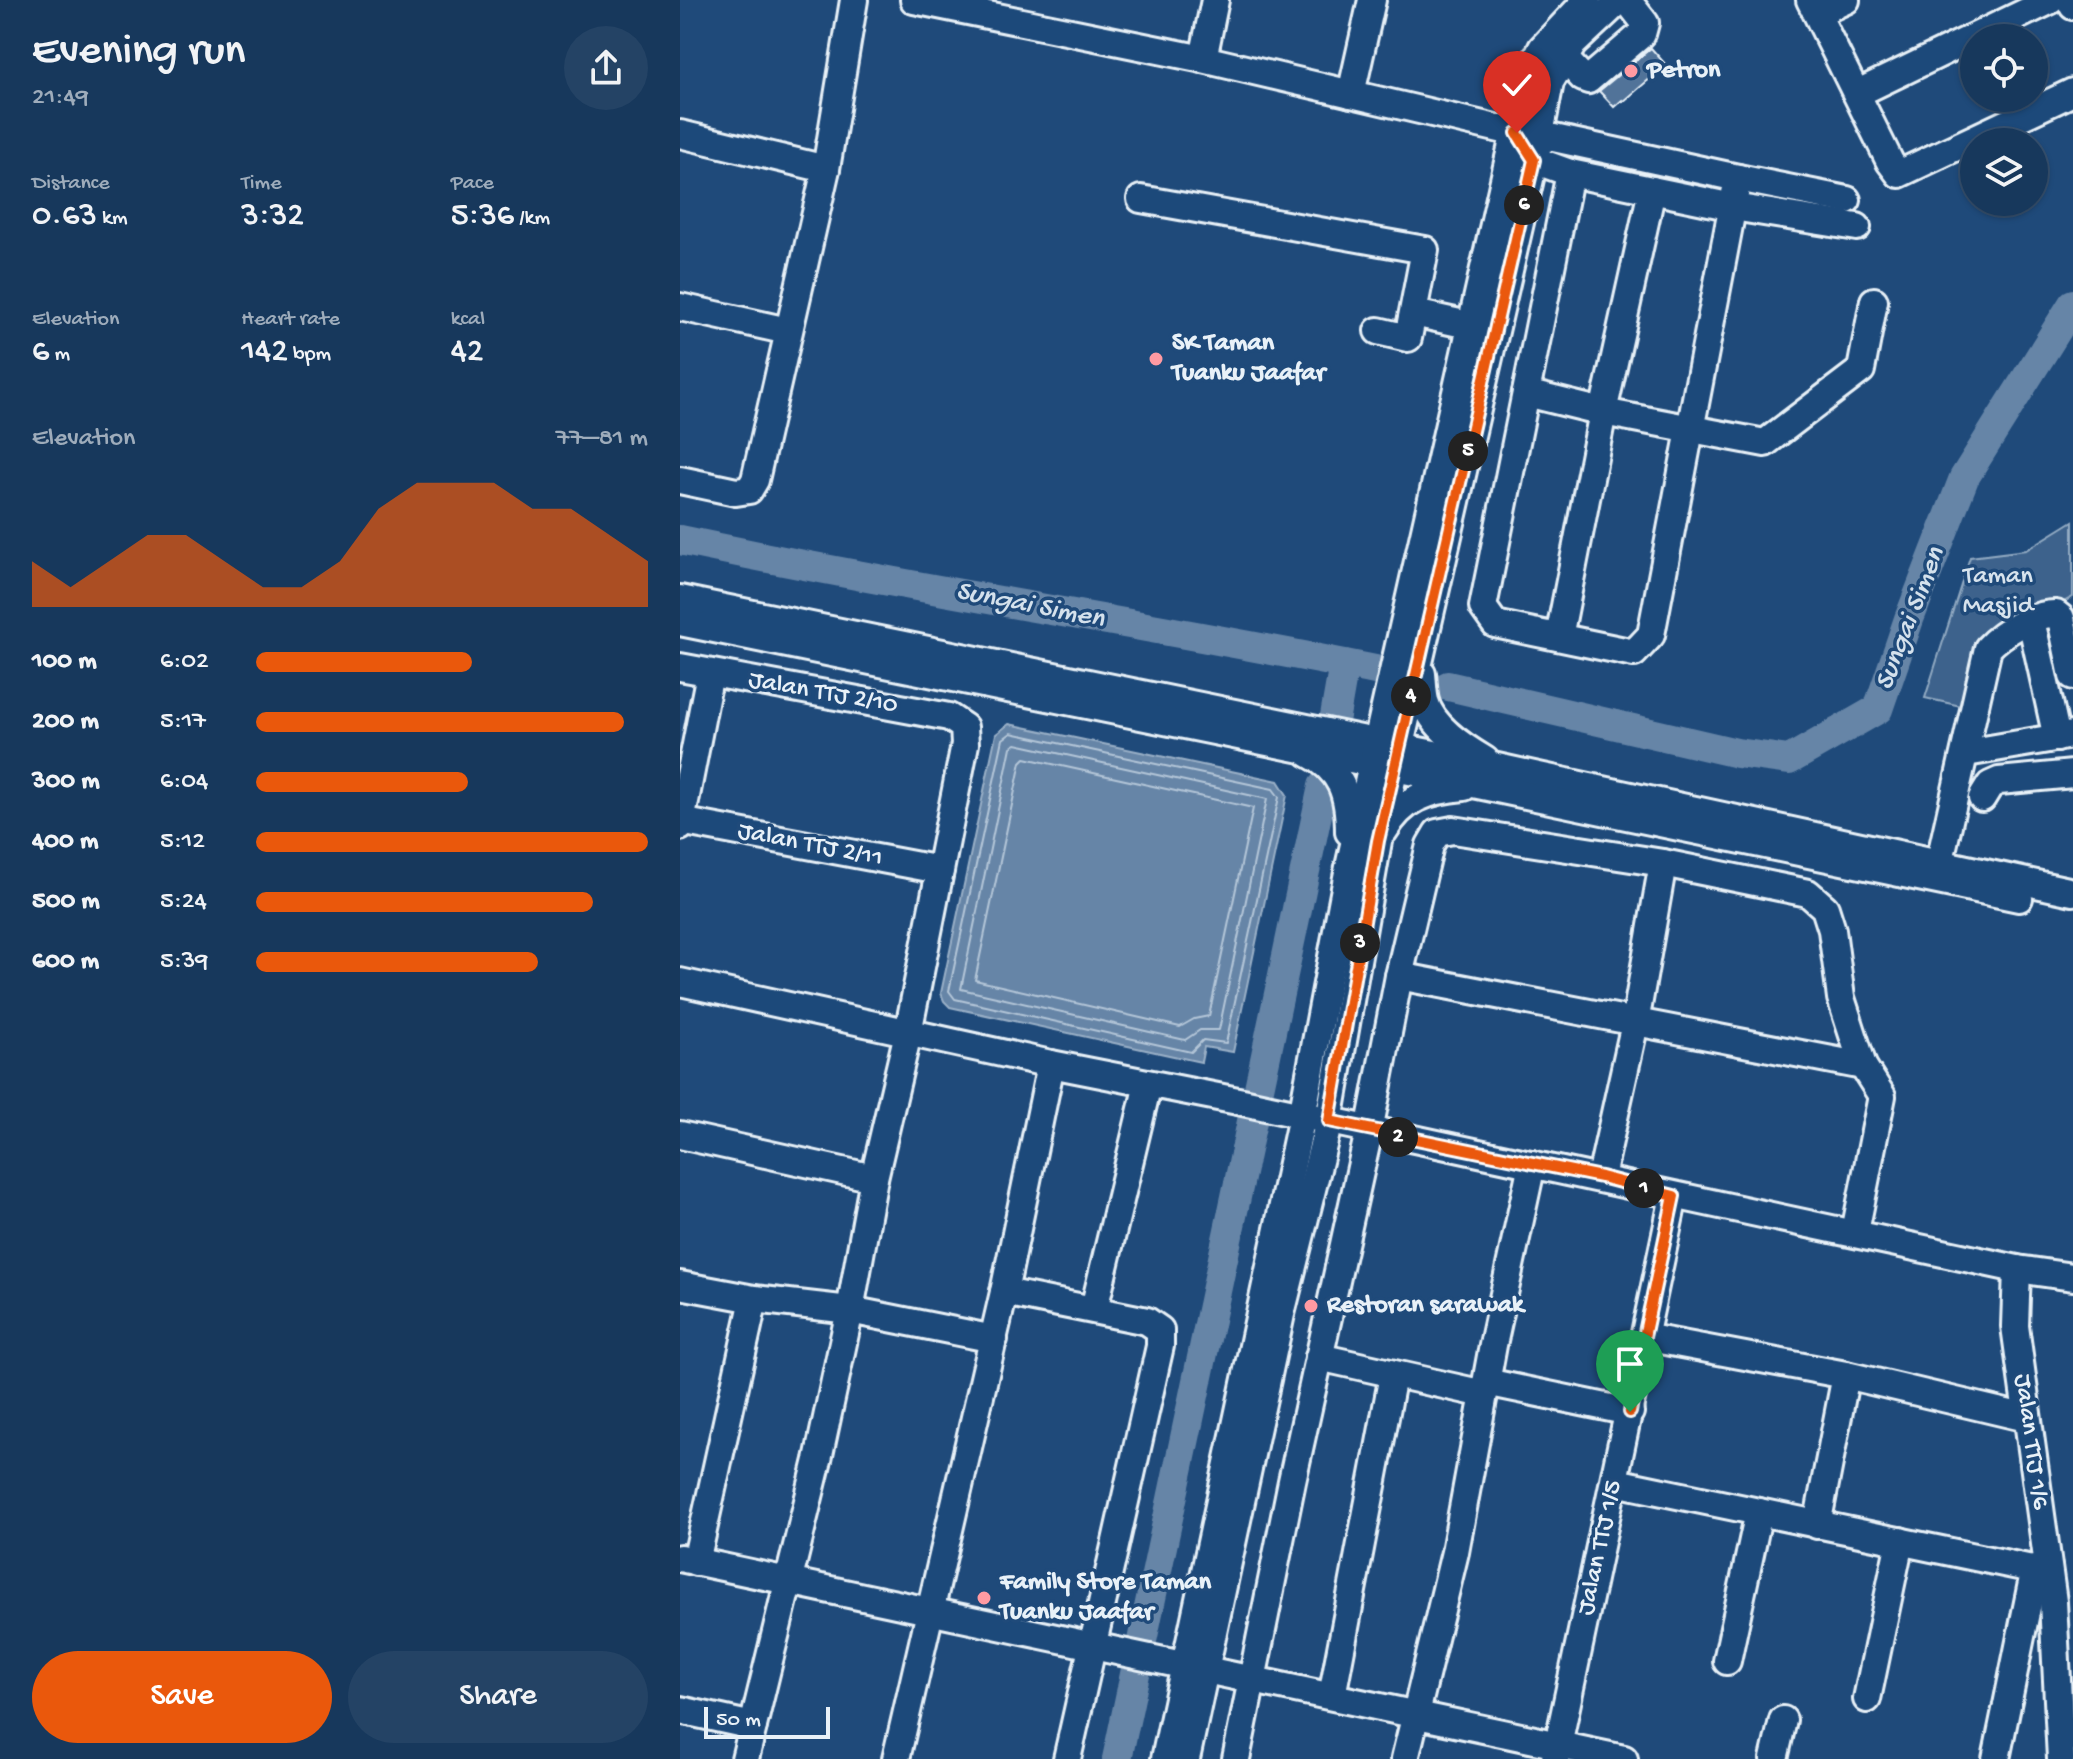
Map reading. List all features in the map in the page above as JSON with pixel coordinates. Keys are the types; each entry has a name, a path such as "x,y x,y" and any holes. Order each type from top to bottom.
{"street":[{"path":"680,480 736,492 749,490 755,480 826,169 854,0"},
{"path":"914,0 1032,12 1203,59 1351,94 1847,200"},
{"path":"1203,59 1215,0"},
{"path":"1351,94 1372,0"},
{"path":"1490,776 1432,715 1425,702 1421,667 1534,160 1528,134 1527,78 1542,48 1563,22 1587,0"},
{"path":"1165,1759 1195,1666 1329,1121 1378,841 1386,755 1473,326 1528,134 1550,82 1573,44 1620,0"},
{"path":"1564,58 1588,80 1642,34 1645,23 1627,0"},
{"path":"1846,0 1814,7 1890,162 1899,174 2073,92"},
{"path":"1858,93 2051,0"},
{"path":"2070,0 2073,6"},
{"path":"680,134 826,169"},
{"path":"1534,160 1570,173 1733,207 1857,227"},
{"path":"1570,173 1483,607 1495,624 1634,653 1651,635 1738,178"},
{"path":"1559,637 1603,412 1652,190"},
{"path":"1141,199 1425,250 1408,338 1378,331"},
{"path":"1526,393 1603,412 1765,443 1861,370 1874,301"},
{"path":"680,307 788,331"},
{"path":"1414,313 1473,326"},
{"path":"680,599 1386,755 1938,872 2073,892"},
{"path":"1938,872 1988,648 2031,620 2056,614 2061,618 2073,676"},
{"path":"1186,1759 1195,1666 1349,867 1430,616"},
{"path":"1966,753 2065,736 2031,620"},
{"path":"680,622 1297,748 1386,755"},
{"name":"Jalan TTJ 2/10","path":"680,667 949,717 964,727 965,744 940,870"},
{"path":"680,823 710,673"},
{"path":"1297,748 1326,762 1344,787 1349,812 1349,867"},
{"path":"1982,798 1990,785 1999,781 2073,774"},
{"path":"1378,841 1395,812 1424,794 1490,776"},
{"name":"Jalan TTJ 2/11","path":"680,823 940,870"},
{"path":"1236,1759 1399,976 1430,845 1437,833 1453,830 1663,863 1808,893 1825,908 1832,930 1841,998 1863,1066 1882,1096 1855,1232"},
{"path":"1601,1177 1635,1023 1663,863"},
{"path":"745,1759 818,1460 940,870"},
{"path":"1938,872 2073,910"},
{"path":"1399,976 1863,1066"},
{"path":"680,982 1051,1064 1601,1177 1674,1196 1855,1232 2017,1269 2073,1277"},
{"path":"896,1759 994,1339 1051,1064"},
{"path":"1094,1309 1148,1084"},
{"path":"680,1135 874,1178"},
{"path":"1405,1759 1455,1552 1485,1388 1532,1164"},
{"name":"Jalan TTJ 1/5","path":"1556,1752 1674,1196"},
{"name":"Jalan TTJ 1/6","path":"2017,1269 2015,1326 2041,1570 2063,1600 2061,1759"},
{"path":"680,1285 754,1299 850,1310 994,1339"},
{"path":"1004,1292 1147,1321 1160,1330 1160,1346 1100,1646 1067,1759"},
{"path":"754,1299 688,1560 1416,1714 1556,1752 1624,1759"},
{"path":"1644,1337 1846,1375 2027,1418"},
{"path":"1319,1357 1393,1375 1630,1412"},
{"path":"1332,1696 1393,1375"},
{"path":"1817,1525 1846,1375"},
{"path":"1615,1482 2041,1570 1996,1759"},
{"path":"1727,1661 1759,1512"},
{"path":"1867,1699 1900,1541"},
{"path":"680,1710 753,1726"},
{"path":"1774,1759 1783,1720"}],"green space":[{"name":"Taman Masjid","path":"2073,521 2073,597 1995,639 1970,708 1925,698 1970,557 2026,550"}],"water":[{"path":"1009,724 1278,781 1287,795 1233,1052 1204,1047 1201,1062 950,1007 944,1001 941,993 996,734"}],"building":[{"path":"1651,48 1666,65 1614,107 1599,91"}],"waterway":[{"name":"Sungai Simen","path":"1448,686 1737,753 1789,760 1878,709 1964,478 2073,304"},
{"name":"Sungai Simen","path":"680,540 1380,671"},
{"path":"1335,716 1344,664"},
{"path":"1117,1759 1323,786"}],"place":[{"name":"Petron","path":"1631,71"},
{"name":"SK Taman Tuanku Jaafar","path":"1156,359"},
{"name":"Restoran sarawak","path":"1311,1306"},
{"name":"Family Store Taman Tuanku Jaafar","path":"984,1598"}],"route":[{"path":"1517,133 1534,160 1378,841 1329,1121 1601,1177 1674,1196 1630,1412"}]}
